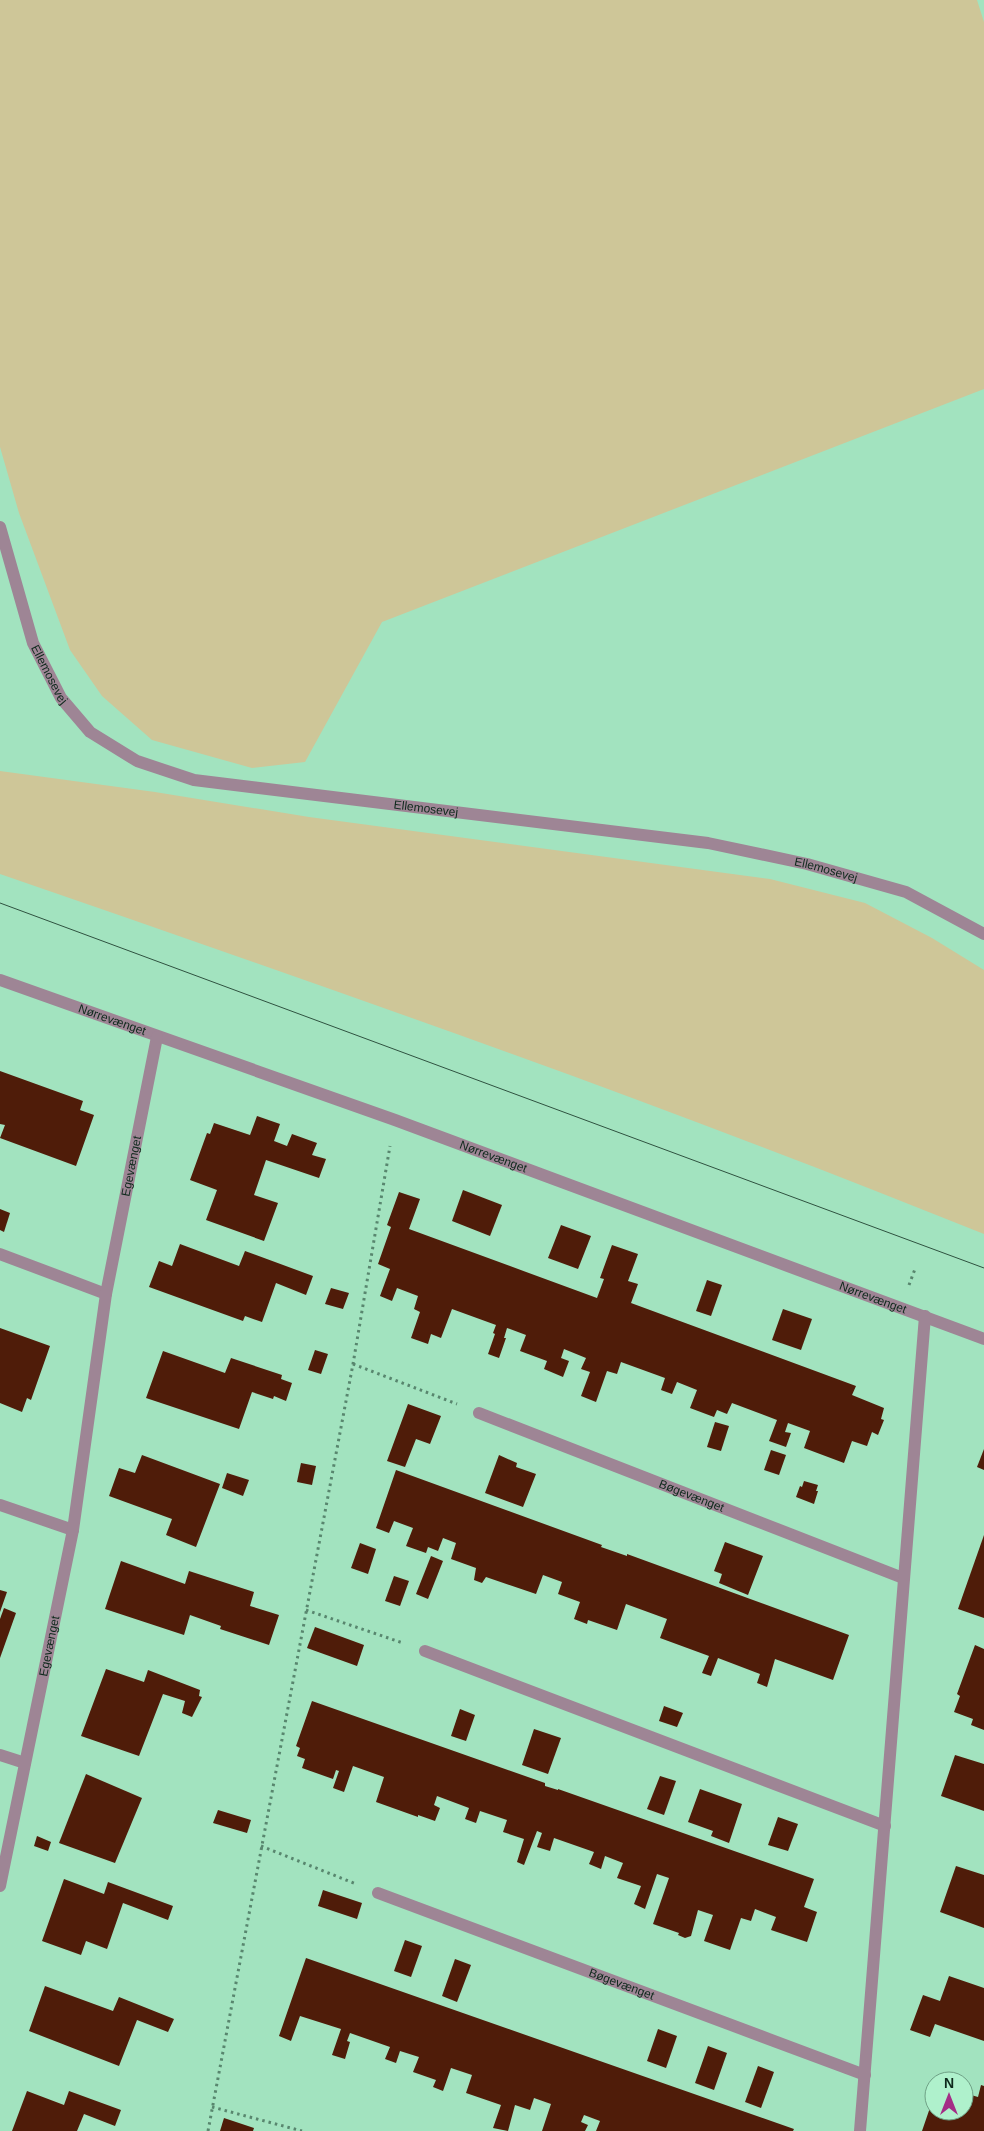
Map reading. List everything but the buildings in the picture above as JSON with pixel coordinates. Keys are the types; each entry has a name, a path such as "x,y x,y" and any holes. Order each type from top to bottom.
{"street":[{"name":"Ellemosevej","path":"0,527 33,643 62,698 90,732 137,761 194,780 708,843 807,864 906,892 984,934"},
{"name":"Nørrevænget","path":"0,980 395,1120 984,1338"},
{"name":"Egevænget","path":"0,1886 73,1530 106,1294 157,1037"},
{"path":"0,1254 106,1294"},
{"path":"860,2131 925,1316"},
{"name":"Bøgevænget","path":"479,1413 903,1578"},
{"path":"0,1505 73,1530"},
{"path":"425,1651 885,1826"},
{"path":"0,1754 25,1763"},
{"name":"Bøgevænget","path":"378,1892 865,2075"}],"path":[{"path":"208,2131 352,1364 395,1120"},
{"path":"352,1364 479,1413"},
{"path":"306,1610 425,1651"},
{"path":"261,1846 378,1892"},
{"path":"212,2107 302,2131"}],"shaded area":[{"path":"0,0 977,0 984,22 984,389 382,622 305,762 252,768 152,740 102,696 70,650 19,513 0,447"},
{"path":"0,771 155,792 309,817 770,879 865,903 932,938 984,970 984,1234 740,1139 371,1003 0,874"}],"tram line":[{"path":"0,903 984,1268"}]}
